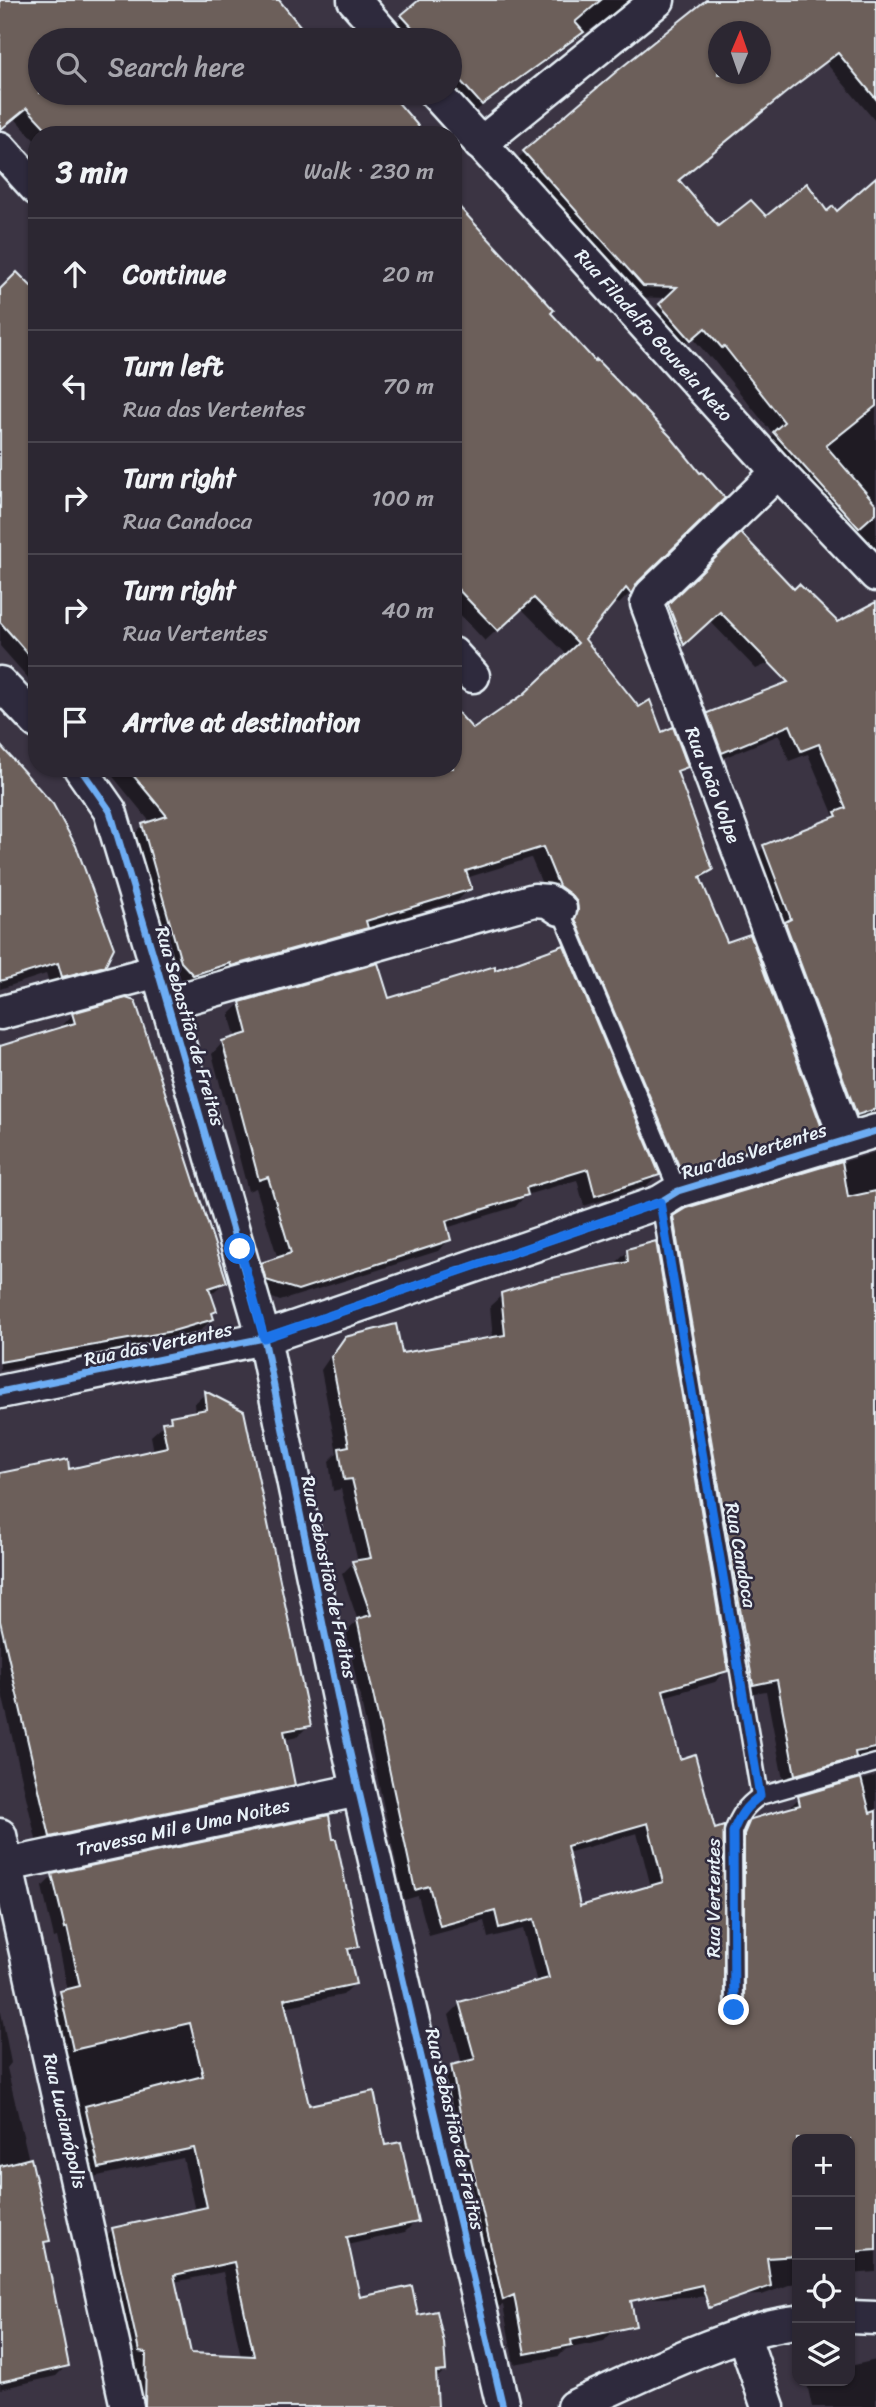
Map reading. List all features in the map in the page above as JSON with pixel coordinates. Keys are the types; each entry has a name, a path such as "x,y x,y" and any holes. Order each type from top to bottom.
{"street":[{"path":"354,0 378,28"},
{"path":"480,144 658,0"},
{"name":"Rua Filadelfo Gouveia Neto","path":"446,105 778,472 876,575"},
{"path":"0,148 28,179"},
{"name":"Rua João Volpe","path":"778,472 651,595 647,604 846,1139"},
{"path":"0,683 28,713"},
{"name":"Rua Sebastião de Freitas","path":"86,777 110,811 264,1338 358,1790 503,2407"},
{"path":"167,1003 534,900 548,901 560,909"},
{"path":"0,1013 158,971"},
{"name":"Rua das Vertentes","path":"0,1392 264,1338 669,1196 876,1131"},
{"name":"Travessa Mil e Uma Noites","path":"7,1865 358,1790"},
{"name":"Rua Lucianópolis","path":"0,1835 127,2407"},
{"path":"855,2317 876,2318"},
{"path":"573,2407 667,2363 743,2334 792,2322"},
{"path":"743,2334 768,2407"}],"lane":[{"name":"Rua Candoca","path":"560,909 669,1196 760,1796"},
{"path":"760,1796 876,1763"},
{"name":"Rua Vertentes","path":"734,2010 733,1832 748,1804 760,1796"}],"building":[{"path":"0,0 279,0 301,27 28,28 28,105 400,105 418,126 44,126 27,108 0,130"},
{"path":"419,0 601,0 575,22 584,32 482,105 462,82 462,28 413,28 401,15"},
{"path":"706,0 876,0 876,99 838,53 679,180 718,226 751,200 766,216 807,183 827,211 833,206 837,211 876,177 876,406 826,446 876,504 876,513 859,528 773,432 784,422 724,346 722,348 705,328 691,340 659,304 677,287 643,286 523,151"},
{"path":"462,210 554,310 551,313 671,437 700,473 702,472 725,498 638,582 631,594 626,588 585,639 639,707 650,700 662,732 673,727 688,767 677,771 713,870 700,877 727,942 750,934 822,1128 681,1171 575,919 577,902 559,886 543,847 466,871 472,889 366,921 368,928 193,975 181,962 142,824 167,816 134,777 462,777 462,717 473,729 524,694 578,643 534,598 498,631 462,593"},
{"path":"17,272 28,283 28,654 0,622 0,289"},
{"path":"741,533 794,589 799,584 838,622 876,602 876,1109 857,1115 785,922 791,919 763,845 837,816 835,812 846,808 819,744 801,751 790,725 722,753 707,713 788,682 720,612 684,645 668,604"},
{"path":"0,745 53,804 76,846 114,948 105,966 62,977 58,963 0,981"},
{"path":"564,945 660,1175 595,1196 588,1169 526,1188 528,1195 446,1221 451,1240 298,1290 266,1280 261,1263 291,1253 268,1177 259,1180 222,1041 248,1033 240,1002 378,963 389,998 495,966 495,970"},
{"path":"126,998 135,1001 138,1009 227,1282 209,1288 217,1311 212,1313 214,1319 173,1331 0,1362 0,1046 75,1023 72,1013"},
{"path":"842,1161 848,1197 876,1191 876,1748 855,1752 856,1758 795,1775 777,1680 753,1685 673,1216 686,1208"},
{"path":"656,1241 728,1671 663,1690 680,1759 695,1754 715,1829 724,1826 724,2011 728,2019 740,2019 744,2011 744,1834 751,1819 800,1805 798,1796 861,1778 870,1813 876,1811 876,2250 855,2252 855,2134 792,2134 792,2256 767,2258 771,2286 709,2308 702,2285 631,2301 636,2326 571,2340 572,2345 525,2354 514,2295 503,2300 451,2065 475,2059 459,2002 549,1978 534,1919 499,1928 495,1911 440,1926 429,1886 415,1890 357,1619 371,1615 352,1561 371,1558 352,1479 344,1480 339,1448 349,1446 331,1357 345,1337 396,1324 402,1353 505,1335 501,1293 539,1281 628,1262 627,1249","holes":["648,1823 663,1882 580,1906 567,1846"]},
{"path":"205,1391 244,1411 311,1726 284,1731 295,1785 50,1837 0,1621 0,1473 68,1459 69,1469 167,1447 162,1422 171,1421 170,1416 207,1409"},
{"path":"329,1815 359,1947 348,1949 356,1984 284,1999 309,2105 374,2091 385,2145 401,2142 418,2222 347,2237 360,2297 412,2286 418,2315 437,2311 444,2343 446,2371 436,2372 438,2407 145,2407 146,2353 139,2352 112,2228 207,2207 194,2148 99,2168 85,2106 203,2076 190,2023 73,2050 60,1991 80,1986 52,1874","holes":["234,2262 254,2356 191,2353 174,2275"]},
{"path":"31,2158 50,2241 44,2242 69,2366 0,2382 0,2166"}],"cycle path":[{"path":"86,777 110,811 264,1338 345,1732 503,2407"},
{"path":"0,1392 264,1338 660,1202 678,1191 876,1131"}],"route":[{"path":"240,1249 264,1338 660,1202 760,1796 748,1804 733,1832 734,2010"}]}
